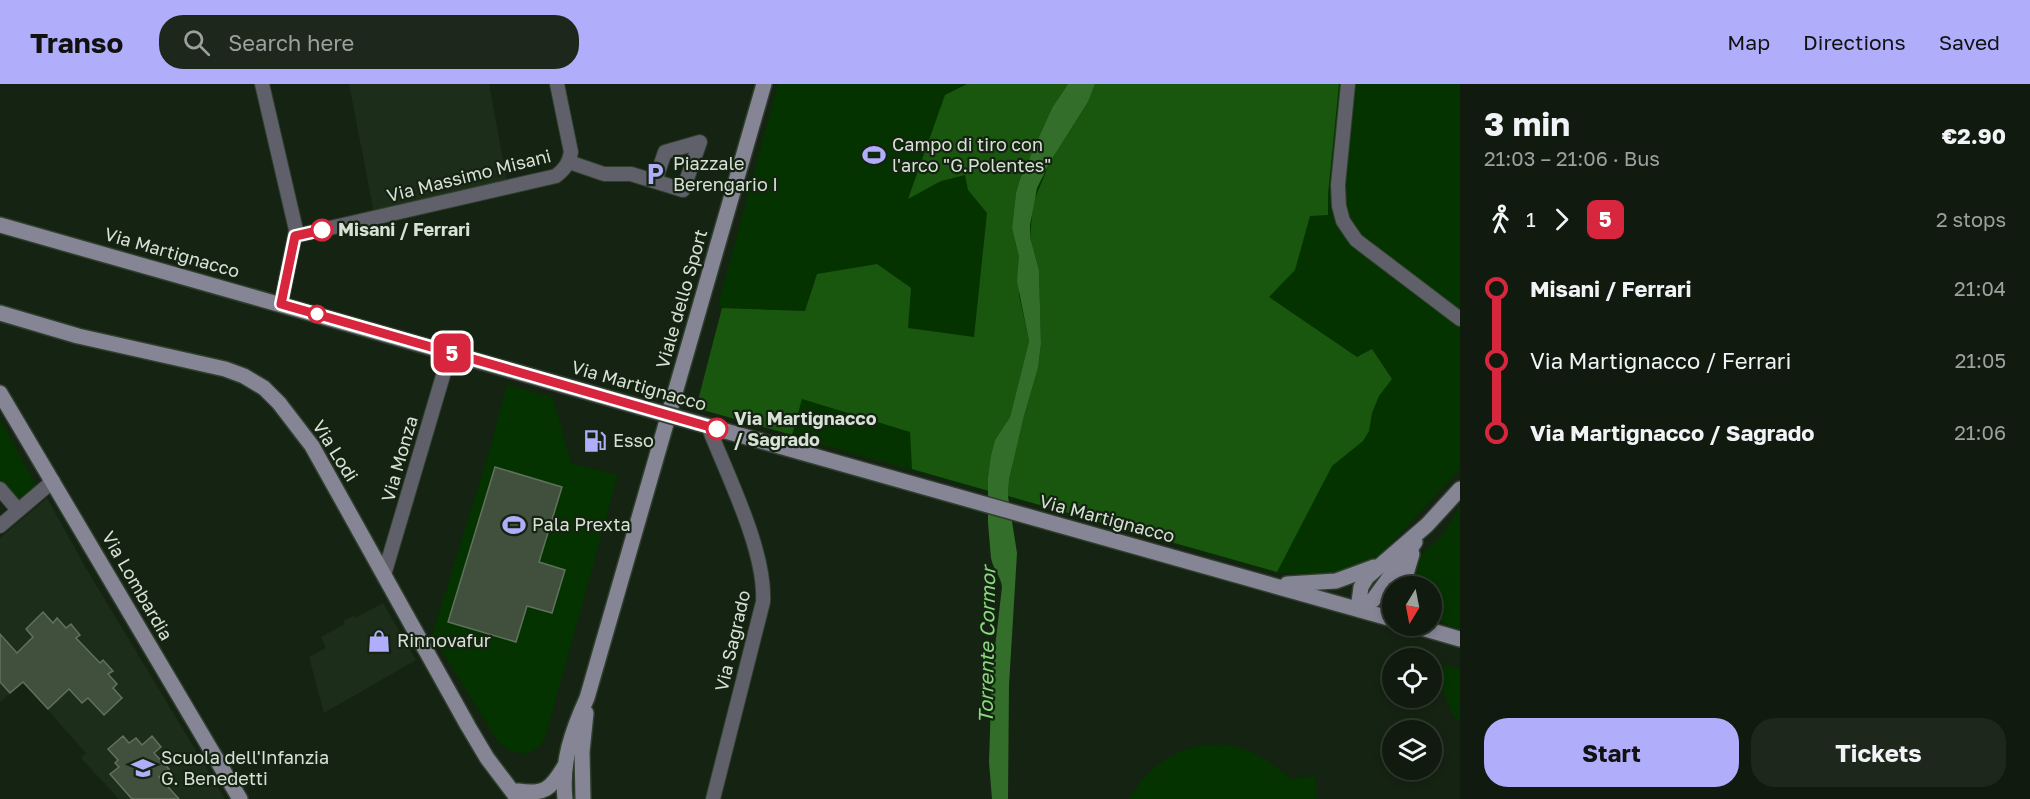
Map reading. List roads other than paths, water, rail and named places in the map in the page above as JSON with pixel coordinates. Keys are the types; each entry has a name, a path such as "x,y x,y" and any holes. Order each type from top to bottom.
{"street":[{"path":"262,84 295,225 295,236 281,304"},
{"name":"Via Massimo Misani","path":"295,236 542,180 563,171 569,162 570,143 557,84"},
{"name":"Viale dello Sport","path":"565,799 564,767 569,743 587,698 764,84"},
{"path":"1348,84 1338,185 1339,206 1343,221 1356,240 1460,319"},
{"path":"569,162 604,174 631,174 655,181"},
{"name":"Via Martignacco","path":"0,225 1070,530 1382,616"},
{"name":"Via Lodi","path":"0,313 78,336 225,369 244,376 264,388 279,403 312,446 487,758 521,796 544,790 557,779 564,767"},
{"name":"Via Monza","path":"384,575 450,352"},
{"name":"Via Lombardia","path":"0,393 240,799"},
{"name":"Via Sagrado","path":"702,425 744,518 763,574 764,587 763,602 713,799"},
{"path":"0,526 53,481"},
{"path":"0,489 18,510"},
{"name":"Via Martignacco","path":"1358,609 1361,587 1379,564 1426,525 1460,489"},
{"name":"Via Martignacco","path":"1408,576 1408,566 1426,525"},
{"name":"Via Martignacco","path":"1358,609 1373,600 1426,525"},
{"name":"Via Martignacco","path":"1268,584 1310,584 1336,581 1379,564"},
{"path":"1442,628 1455,637"},
{"name":"Viale dello Sport","path":"584,799 582,752 587,698"}],"place":[{"name":"Campo di tiro con l'arco \"G.Polentes\"","path":"874,155"},
{"name":"Piazzale Berengario I","path":"655,174"},
{"name":"Misani / Ferrari","path":"322,230"},
{"name":"Via Martignacco / Sagrado","path":"717,429"},
{"name":"Esso","path":"595,441"},
{"name":"Pala Prexta","path":"514,525"},
{"name":"Rinnovafur","path":"379,641"},
{"name":"Scuola dell'Infanzia G. Benedetti","path":"143,768"}],"water label":[{"name":"Torrente Cormor","path":"987,645"}]}
